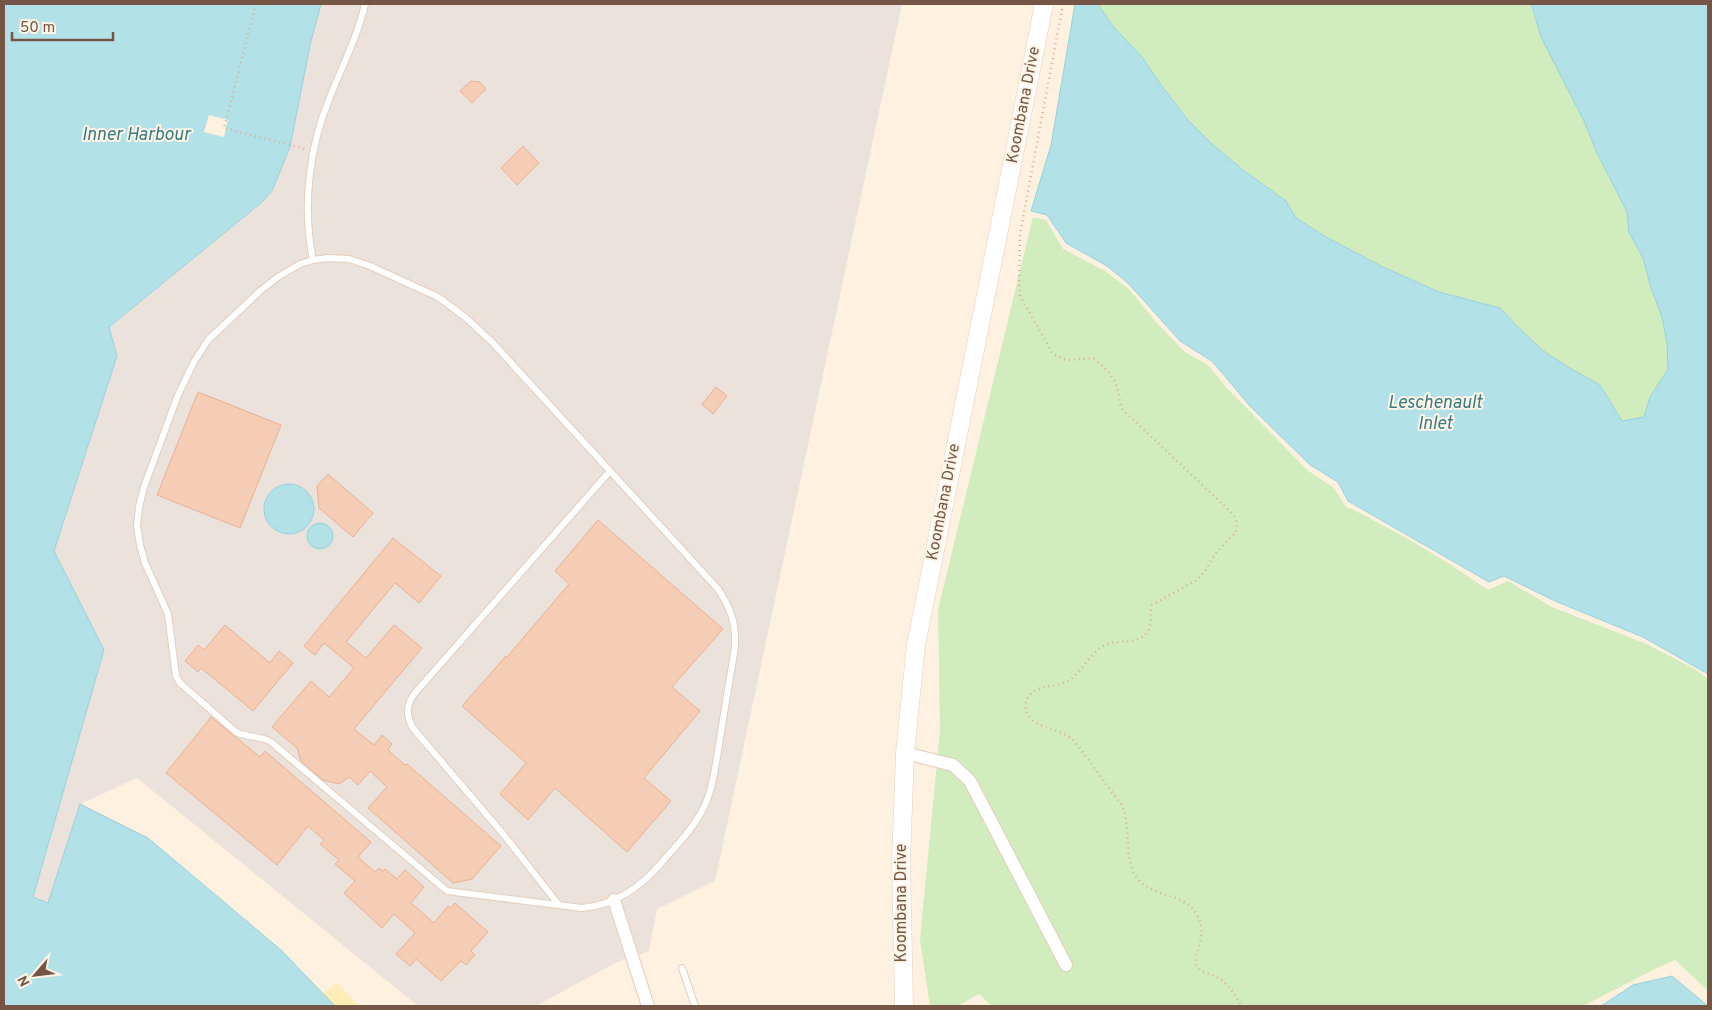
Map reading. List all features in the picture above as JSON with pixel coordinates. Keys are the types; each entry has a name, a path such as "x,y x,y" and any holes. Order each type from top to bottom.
{"main road":[{"name":"Koombana Drive","path":"904,1006 901,862 905,753 916,645 1044,4"}],"street":[{"path":"905,753 954,765 970,780 1066,965"},
{"path":"614,900 648,1006"}],"lane":[{"path":"313,260 308,227 308,199 318,132 329,99 363,15 365,4"},
{"path":"328,258 348,259 370,266 438,297 465,317 492,342 610,471 718,589 730,611 736,631 712,785 703,809 694,825 649,877 632,890 614,900 591,907 559,905 447,891 266,738 242,735 236,732 180,683 175,673 168,614 145,563 137,526 144,487 178,395 194,362 208,340 260,291 278,277 300,264 328,258"},
{"path":"559,905 504,834 412,726 407,712 415,692 610,471"},
{"path":"682,968 694,1006"}],"path":[{"path":"256,4 224,128 301,147"},
{"path":"1063,4 1020,234 1020,296 1053,354 1066,360 1093,358 1108,371 1115,382 1122,409 1234,515 1237,524 1236,532 1215,554 1198,580 1152,605 1150,612 1151,624 1148,631 1128,643 1104,646 1081,670 1067,681 1032,693 1026,700 1025,708 1028,716 1037,725 1058,731 1071,738 1122,806 1127,818 1130,862 1135,875 1144,885 1190,906 1198,915 1202,926 1196,965 1232,989 1241,1006"}],"shaded area":[{"path":"321,4 902,4 715,881 657,909 649,951 613,964 536,1006 418,1006 137,778 80,804 48,904 33,897 104,650 54,551 117,356 109,327 261,203"}],"green space":[{"path":"1098,4 1530,4 1541,37 1584,121 1597,153 1627,212 1629,232 1643,258 1650,285 1662,317 1667,343 1668,369 1650,397 1644,417 1622,421 1600,385 1542,350 1500,308 1439,292 1383,267 1326,237 1296,218 1286,201 1243,170 1212,144 1188,120 1142,57 1112,25"},
{"path":"1033,217 1046,220 1063,249 1105,271 1129,289 1156,322 1185,352 1209,366 1226,387 1307,470 1334,488 1346,507 1422,547 1488,590 1508,581 1552,607 1644,643 1693,668 1708,679 1708,991 1675,960 1583,1006 992,1006 979,994 958,1006 930,1006 920,940 940,731 938,610"}],"sand":[{"path":"337,983 359,1006 333,1006 321,995"}],"water":[{"name":"Inner Harbour","path":"4,4 321,4 310,45 290,147 272,191 261,203 109,327 117,356 54,551 104,650 33,897 48,903 80,804 148,838 281,950 335,1006 4,1006"},
{"name":"Leschenault Inlet","path":"1075,4 1098,4 1112,25 1142,57 1188,120 1212,144 1243,170 1286,201 1296,218 1326,237 1383,267 1439,292 1500,308 1542,350 1600,385 1622,421 1644,417 1650,397 1668,369 1667,343 1662,317 1650,285 1643,258 1629,232 1627,212 1597,153 1584,121 1541,37 1531,4 1708,4 1708,674 1643,637 1555,601 1504,576 1489,582 1348,501 1338,482 1310,465 1249,405 1212,361 1180,341 1128,283 1107,266 1066,243 1047,215 1031,211 1051,145"},
{"path":"284,484 294,484 307,491 314,504 314,514 307,527 294,534 284,534 275,530 268,523 264,514 264,504 268,495 275,488"},
{"path":"320,523 329,527 333,536 329,545 320,549 311,545 307,536 311,527"},
{"path":"1672,976 1708,1006 1601,1006 1633,985"}],"pier":[{"path":"209,115 228,120 224,137 204,132"}],"building":[{"path":"471,81 480,82 486,89 472,103 460,91"},
{"path":"523,146 539,163 517,185 501,168"},
{"path":"716,387 727,396 713,414 702,404"},
{"path":"198,392 281,425 240,528 157,495"},
{"path":"328,474 373,513 353,537 319,508 317,486"},
{"path":"598,520 723,629 672,687 700,711 644,778 671,801 627,852 555,788 528,820 500,794 526,763 462,706 507,657 569,584 555,571"},
{"path":"393,538 441,576 419,603 395,583 346,642 366,658 394,625 422,648 354,729 374,745 382,735 392,744 388,750 405,765 407,764 501,846 472,879 453,883 368,808 387,787 370,771 358,785 349,777 339,784 323,780 301,761 297,748 272,727 311,681 329,697 354,668 324,643 315,655 304,646"},
{"path":"225,625 270,663 279,651 293,663 253,711 201,668 198,672 185,661 198,645 204,650"},
{"path":"211,717 260,757 265,751 371,842 358,857 375,872 379,868 383,871 385,869 397,879 405,870 424,887 411,903 434,923 448,906 451,908 455,903 488,932 471,951 475,955 466,965 461,961 441,981 416,959 410,966 396,954 415,933 394,914 382,928 344,893 355,881 335,864 339,860 320,844 324,840 308,826 277,865 166,773"}]}
